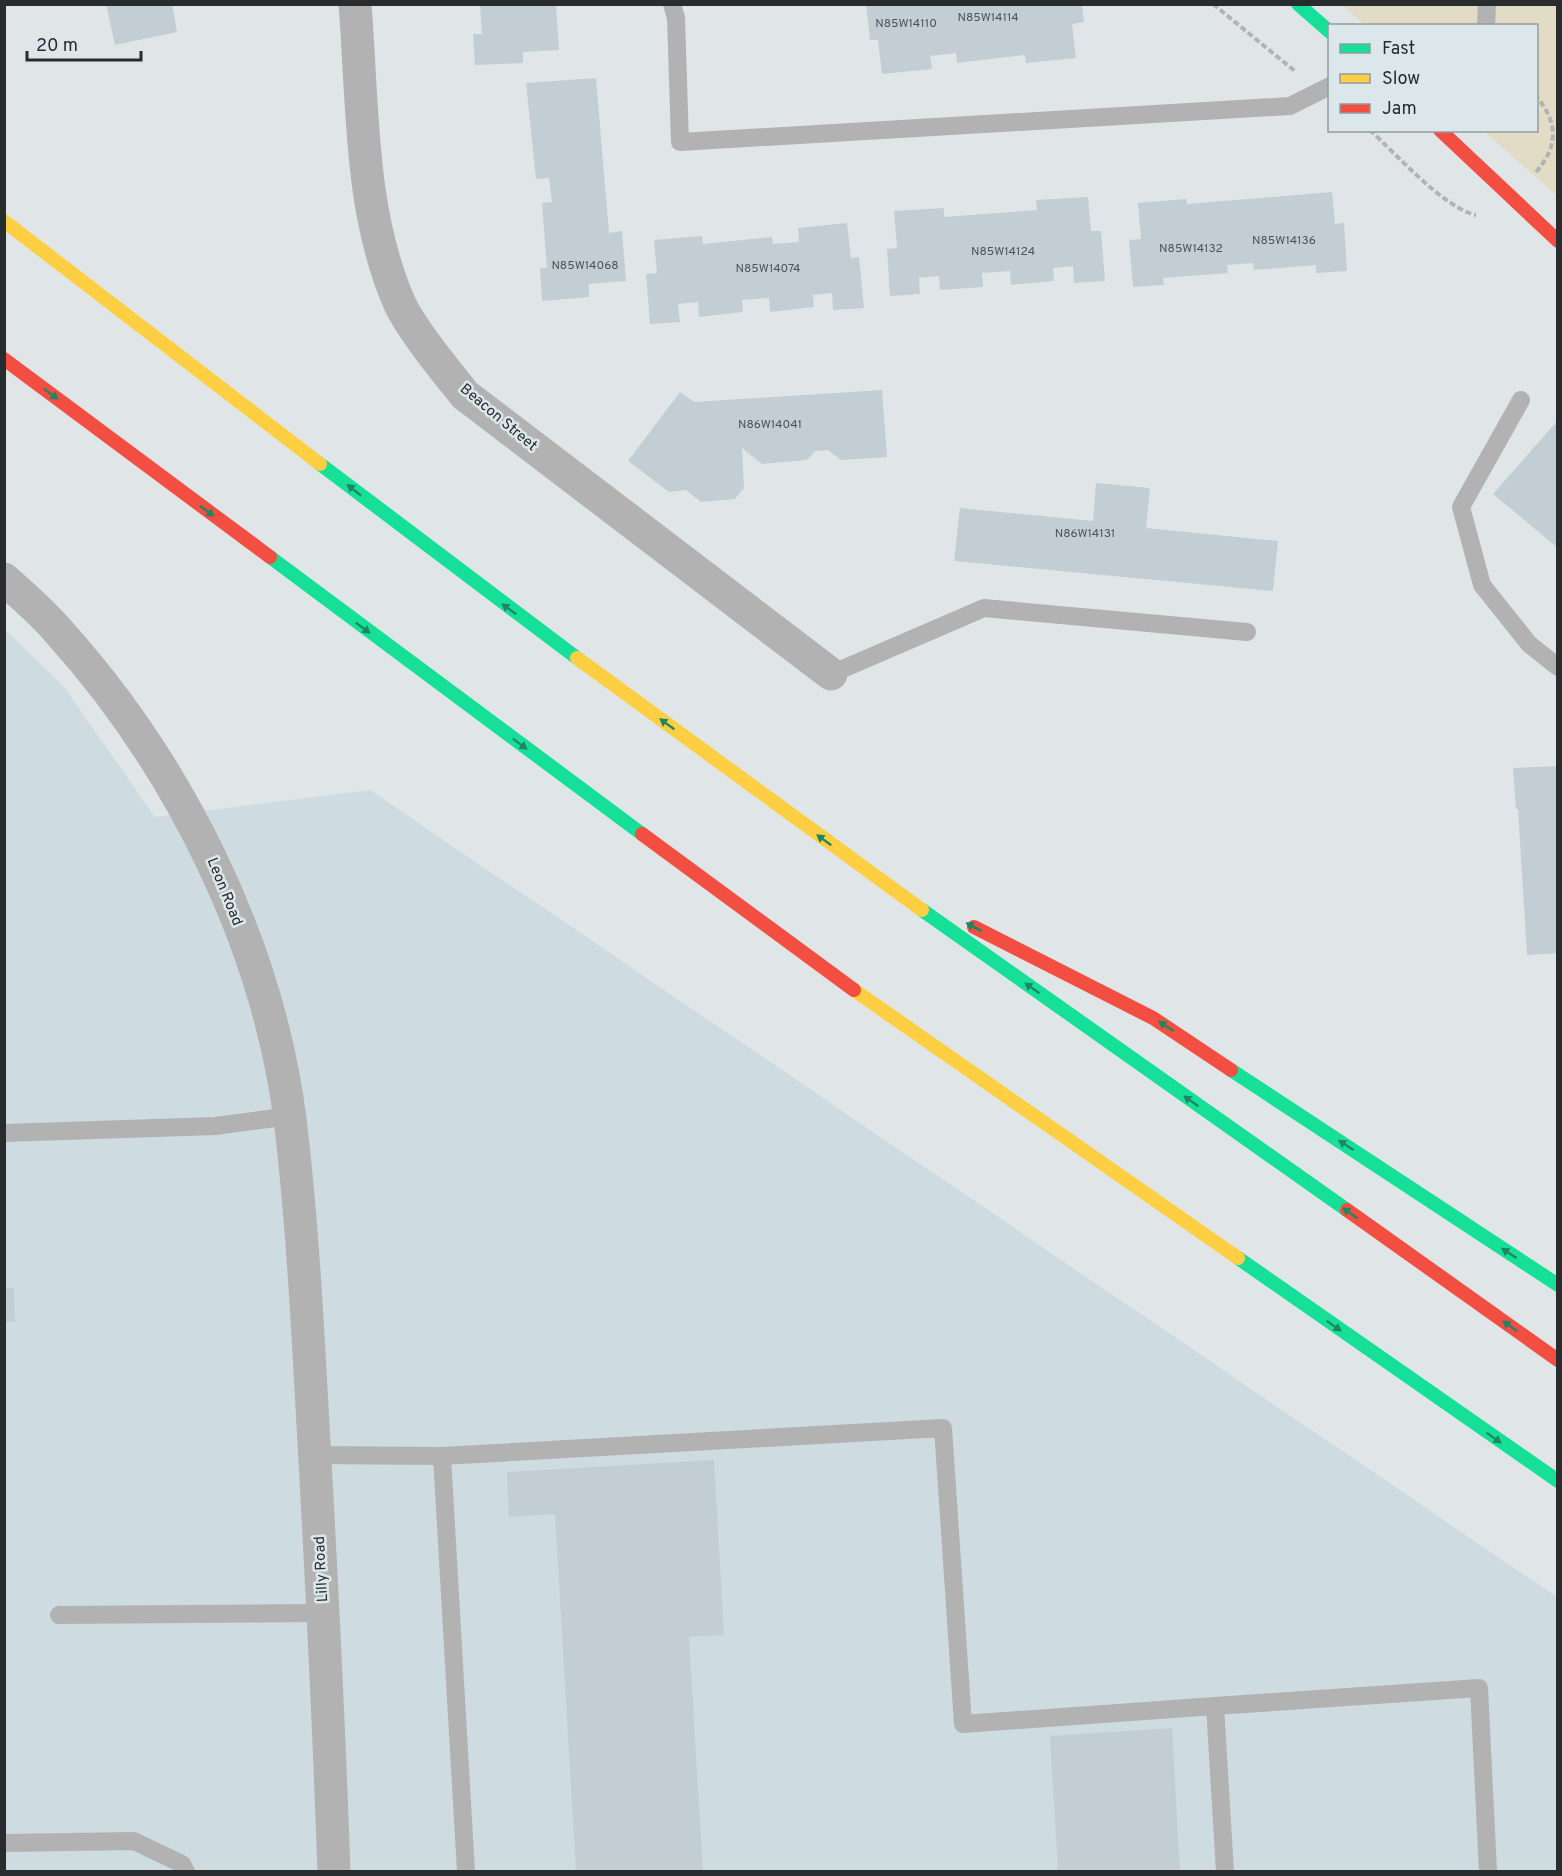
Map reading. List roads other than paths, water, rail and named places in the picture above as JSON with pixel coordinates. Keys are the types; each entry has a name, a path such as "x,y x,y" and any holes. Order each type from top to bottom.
{"main road":[{"path":"1298,4 1328,31"},
{"path":"1451,134 1557,241"},
{"path":"4,221 489,594 871,874 1557,1359"},
{"path":"4,359 818,965 1557,1481"},
{"path":"871,874 1154,1018 1557,1285"}],"street":[{"name":"Beacon Street","path":"355,4 368,177 381,255 400,304 441,364 474,402 831,674"},
{"name":"Leon Road","path":"4,579 58,630 104,685 142,737 211,857 258,979 290,1116 304,1267"},
{"name":"Lilly Road","path":"304,1267 324,1613 334,1872"}],"lane":[{"path":"672,4 676,18 681,142 1290,106 1326,88"},
{"path":"1486,24 1487,4"},
{"path":"1521,400 1461,507 1482,585 1529,644 1557,667"},
{"path":"831,674 984,608 1246,632"},
{"path":"4,1133 216,1126 290,1116"},
{"path":"315,1455 442,1456 943,1428 963,1724 1479,1688 1488,1872"},
{"path":"442,1456 466,1872"},
{"path":"59,1615 324,1613"},
{"path":"1215,1706 1226,1872"},
{"path":"4,1843 134,1841 182,1864 186,1872"}]}
